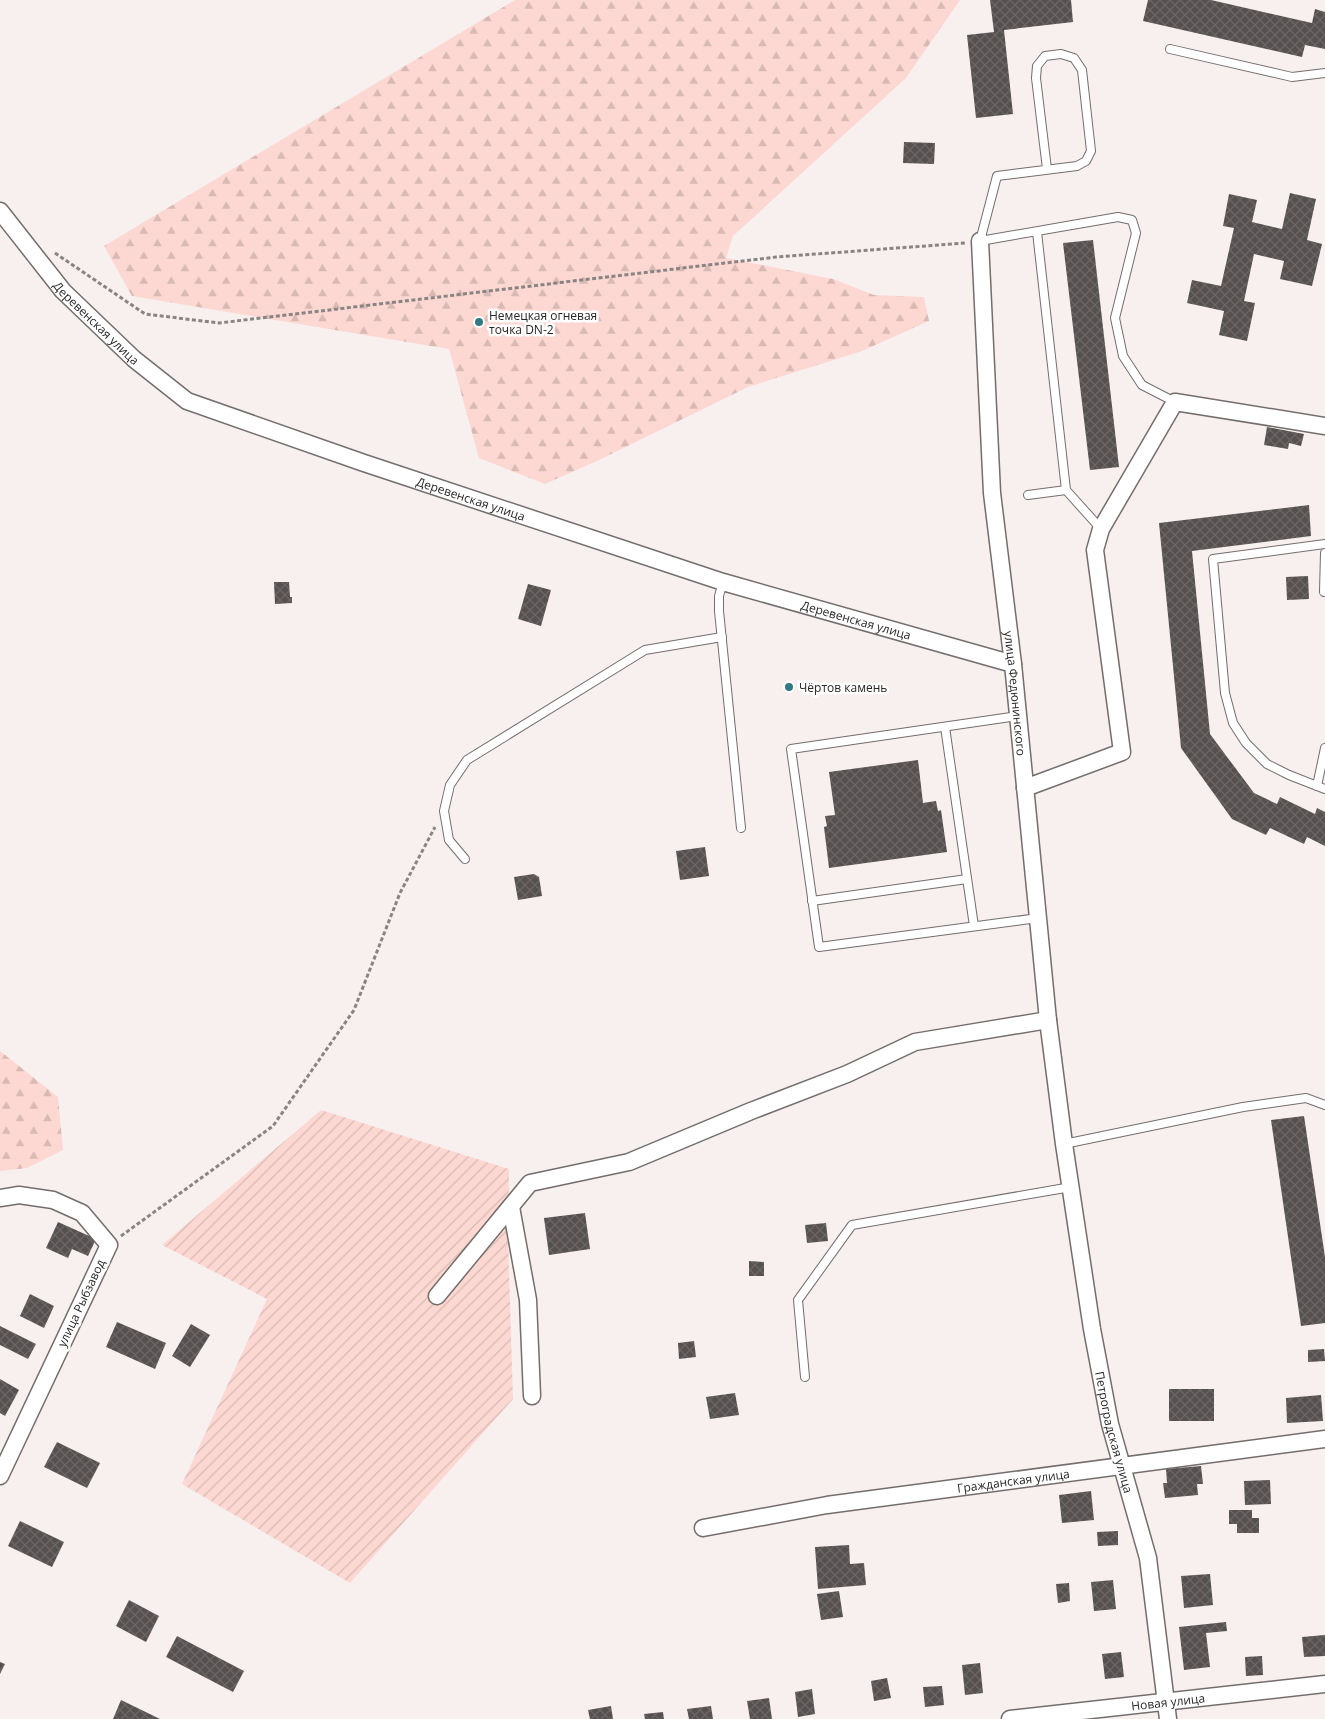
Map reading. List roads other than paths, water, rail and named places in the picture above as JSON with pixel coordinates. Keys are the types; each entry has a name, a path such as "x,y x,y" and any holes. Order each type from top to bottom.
{"street":[{"name":"Деревенская улица","path":"0,211 63,291 134,359 187,401 364,463 723,582 1013,664"},
{"name":"улица Федюнинского","path":"980,241 992,493 1013,664 1048,1020 1064,1144"},
{"path":"1025,788 1122,752 1095,550 1101,529 1175,402 1325,426"},
{"path":"437,1296 530,1183 629,1162 751,1111 847,1074 915,1042 1048,1020"},
{"name":"Петроградская улица","path":"1064,1144 1092,1329 1110,1424 1148,1558 1168,1719"},
{"name":"улица Рыбзавод","path":"0,1198 19,1195 53,1200 82,1213 109,1245 0,1476"},
{"path":"510,1207 528,1300 532,1396"},
{"name":"Гражданская улица","path":"703,1528 827,1505 1325,1439"},
{"name":"Новая улица","path":"1010,1719 1165,1700 1325,1684"}],"lane":[{"path":"1170,49 1292,76 1325,73"},
{"path":"1047,170 1036,78 1037,66 1045,56 1061,54 1074,58 1082,70 1091,151 1086,161 1077,166 1047,170 997,176 980,241 1118,218 1132,220 1136,232 1115,318 1123,356 1142,385 1175,402"},
{"path":"1037,232 1066,490 1101,529"},
{"path":"1028,494 1066,490"},
{"path":"1325,544 1213,559 1225,693 1233,723 1246,743 1267,764 1325,789"},
{"path":"1324,592 1325,553"},
{"path":"723,582 719,596 719,611 741,828"},
{"path":"465,859 449,840 444,811 450,785 467,760 645,650 722,637"},
{"path":"1018,716 791,749 818,947 1038,918"},
{"path":"945,727 974,926"},
{"path":"1316,786 1325,748"},
{"path":"812,901 967,879"},
{"path":"1064,1144 1243,1108 1306,1098 1325,1104"},
{"path":"805,1377 798,1300 852,1225 1071,1187"}],"place":[{"name":"Немецкая огневая точка DN-2","path":"479,322"},
{"name":"Чёртов камень","path":"789,687"}]}
